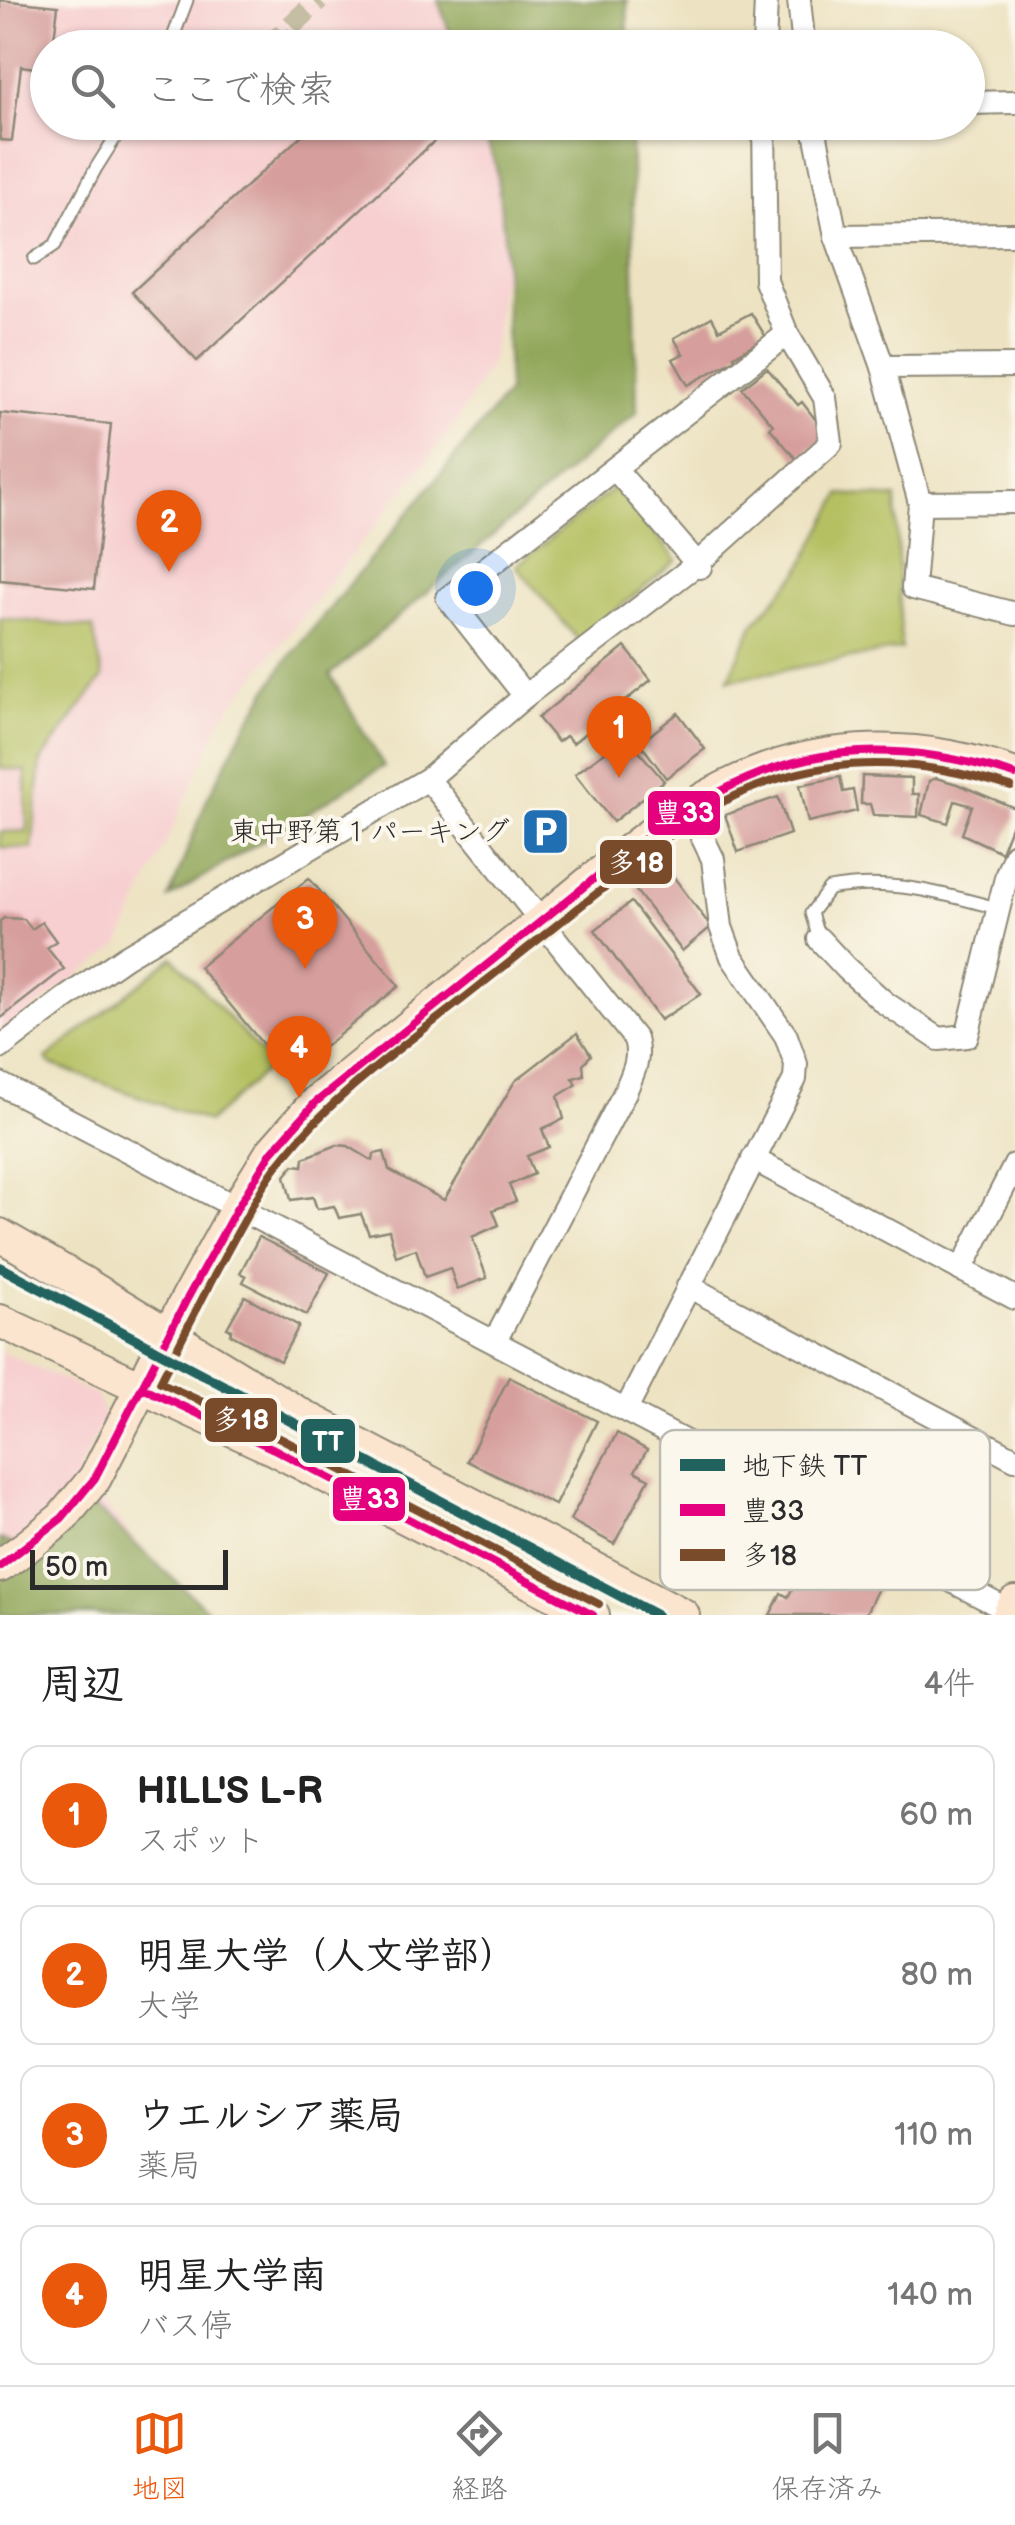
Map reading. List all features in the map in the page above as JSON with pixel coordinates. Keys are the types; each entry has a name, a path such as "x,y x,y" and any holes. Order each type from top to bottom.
{"main road":[{"path":"0,1566 80,1498 106,1460 237,1208 271,1153 316,1102 542,920 684,811 752,775 808,758 881,749 932,752 1015,775"},
{"path":"0,1236 301,1415 683,1615"},
{"path":"0,1321 274,1449 593,1615"}],"street":[{"path":"765,30 766,0"},
{"path":"799,0 802,30"},
{"path":"985,103 1015,102"},
{"path":"0,1048 126,957 428,779 525,696 698,566 831,443 825,398 787,334 766,281 764,140"},
{"path":"817,140 836,236 884,367 920,503 913,588 1015,614"},
{"path":"836,236 1015,234"},
{"path":"525,696 448,598 787,334"},
{"path":"884,367 1015,366"},
{"path":"614,469 698,566"},
{"path":"920,503 1015,502"},
{"path":"428,779 635,1039 639,1052 625,1092 495,1341"},
{"path":"626,1410 795,1079 796,1064 786,1036 732,958 721,927 713,859 698,828 684,811"},
{"path":"819,939 885,1003 939,1039 967,1036 1012,869"},
{"path":"0,1084 664,1430"},
{"path":"752,1159 1015,1298"},
{"path":"962,1270 1015,1165"},
{"path":"688,1286 960,1430"},
{"path":"990,1446 1015,1459"},
{"path":"972,1590 1012,1611"}],"lane":[{"path":"176,30 187,0"},
{"path":"34,259 55,245 114,140"},
{"path":"819,939 811,913 829,889 854,884 908,887 1000,909"}],"shaded area":[{"path":"0,0 487,0 497,30 30,30 30,140 535,140 548,176 501,283 493,359 455,425 222,718 119,946 0,1034"},
{"path":"0,1351 97,1395 105,1417 78,1470 194,1615 0,1615"}],"green space":[{"path":"438,0 627,0 628,30 449,30"},
{"path":"487,140 631,140 637,412 330,675 384,766 169,898 207,799 283,665 508,392 504,235 496,167"},
{"path":"615,487 677,560 579,641 516,566"},
{"path":"841,494 896,498 901,649 728,680 754,623 799,572"},
{"path":"0,618 93,628 103,677 41,761 32,849 0,847 0,832 27,831 26,771 0,768"},
{"path":"173,957 272,1065 208,1122 50,1064 46,1059"},
{"path":"89,1502 213,1615 0,1615 0,1539 43,1558"}],"building":[{"path":"0,0 58,6 55,30 30,30 30,67 21,66 12,141 0,140"},
{"path":"297,140 436,140 197,361 132,292"},
{"path":"751,313 766,337 688,385 673,359 683,354 674,338 712,317 719,330"},
{"path":"767,368 798,405 802,402 825,432 824,439 797,460 742,388"},
{"path":"0,413 111,424 94,589 0,580"},
{"path":"625,647 651,680 573,743 566,736 558,742 538,718"},
{"path":"678,713 705,749 666,778 640,743"},
{"path":"626,736 664,781 613,822 575,774"},
{"path":"862,776 912,778 912,794 919,794 918,817 873,815 870,804 861,804"},
{"path":"840,777 843,792 853,790 857,811 808,822 800,785"},
{"path":"936,778 1015,808 1001,852 962,834 972,806 955,801 948,823 921,815 929,781"},
{"path":"778,797 790,834 738,852 725,815"},
{"path":"664,864 711,927 682,951 634,888"},
{"path":"309,878 399,986 289,1076 199,967"},
{"path":"631,902 701,994 660,1020 595,930"},
{"path":"24,919 32,929 42,922 56,941 47,948 64,969 0,1019 0,921"},
{"path":"577,1033 591,1055 583,1064 584,1075 573,1078 576,1085 558,1096 564,1119 542,1129 549,1147 527,1156 534,1174 509,1185 516,1201 493,1210 499,1225 472,1237 487,1278 457,1289 450,1268 425,1277 416,1249 396,1256 389,1230 369,1234 361,1214 339,1218 334,1206 317,1209 313,1197 291,1200 285,1176 294,1165 303,1166 304,1158 337,1145 348,1146 373,1161 374,1154 384,1152 389,1170 444,1200 515,1081"},
{"path":"259,1237 329,1273 307,1315 243,1282 246,1276 240,1273"},
{"path":"245,1296 299,1326 280,1361 230,1334 232,1330 227,1328"},
{"path":"509,1377 597,1421 555,1505 467,1461"},
{"path":"617,1433 647,1450 635,1471 649,1479 614,1544 570,1520"},
{"path":"792,1590 877,1590 865,1615 770,1615 781,1593 788,1597"}],"tunnel":[{"path":"286,30 319,0"}],"metro line":[{"name":"TT","path":"0,1267 656,1615"}],"transit line":[{"name":"豊33","path":"0,1566 62,1518 95,1478 187,1299 271,1153 316,1102 626,853 719,792 810,758 856,752 906,753 958,760 1015,775"},
{"name":"多18","path":"599,1604 280,1438 160,1382 260,1191 306,1132 379,1065 687,823 736,795 774,780 851,765 930,768 1011,787"},
{"name":"豊33","path":"143,1388 274,1449 593,1615"}],"place":[{"name":"明星大学（人文学部）","path":"169,572"},
{"name":"HILL'S L-R","path":"619,778"},
{"name":"東中野第１パーキング","path":"545,832"},
{"name":"ウエルシア薬局","path":"305,969"},
{"name":"明星大学南","path":"299,1098"}]}
